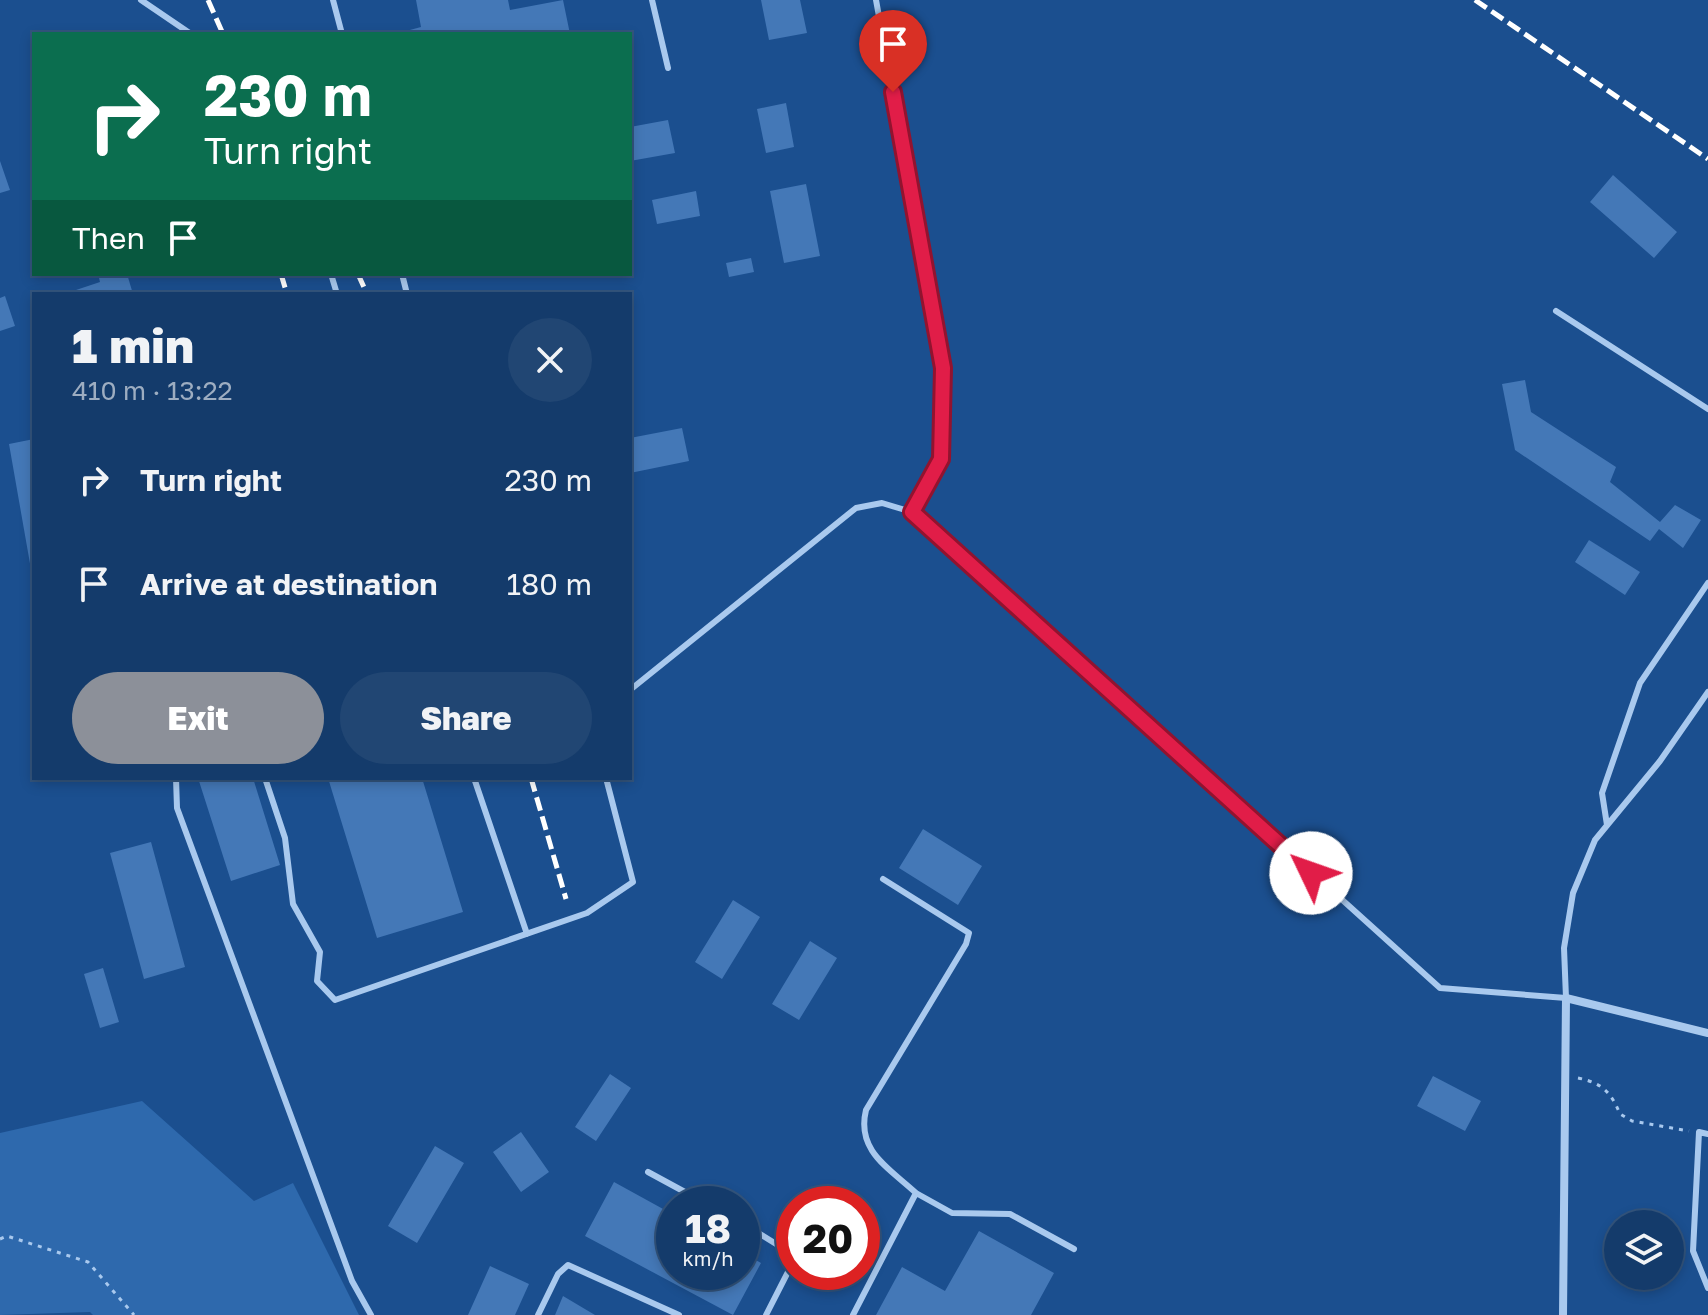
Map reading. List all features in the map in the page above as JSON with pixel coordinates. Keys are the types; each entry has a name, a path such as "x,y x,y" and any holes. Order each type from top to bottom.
{"street":[{"path":"1563,1315 1566,998 1708,1033"}],"lane":[{"path":"141,0 189,32"},
{"path":"333,0 341,32"},
{"path":"652,0 668,68"},
{"path":"876,0 943,368 941,459 912,512"},
{"path":"1556,311 1708,409"},
{"path":"632,688 856,508 882,503 912,512 1440,988 1566,998 1564,948 1573,893 1595,840 1660,761 1708,692"},
{"path":"1607,825 1602,793 1640,683 1708,583"},
{"path":"176,780 177,808 352,1281 371,1315"},
{"path":"266,780 285,838 293,904 320,952 317,981 335,1000 587,913 633,882 607,780"},
{"path":"475,780 527,934"},
{"path":"883,879 969,933 966,944 866,1110 861,1129 868,1148 916,1193 952,1213 1010,1214 1074,1249"},
{"path":"1708,1134 1699,1132 1693,1251 1708,1288"},
{"path":"648,1172 674,1186"},
{"path":"853,1315 916,1193"},
{"path":"760,1234 789,1252 791,1266 766,1315"},
{"path":"538,1315 558,1274 568,1265 679,1315"}],"path":[{"path":"1566,1076 1595,1081 1612,1095 1620,1114 1632,1121 1699,1132"},
{"path":"0,1239 7,1236 88,1262 134,1315"}],"shaded area":[{"path":"142,1101 254,1201 293,1183 359,1315 93,1315 90,1312 0,1315 0,1133"}],"building":[{"path":"416,0 508,0 510,10 563,0 570,32 402,32 421,27"},
{"path":"761,0 800,0 807,33 769,40"},
{"path":"786,103 794,147 766,153 757,109"},
{"path":"668,120 675,153 632,161 632,127"},
{"path":"0,161 10,190 0,193"},
{"path":"1613,175 1677,232 1654,258 1590,202"},
{"path":"806,184 820,256 784,263 770,191"},
{"path":"696,191 700,216 657,224 652,200"},
{"path":"751,258 754,272 729,277 726,263"},
{"path":"98,276 128,276 132,292 70,292 100,282"},
{"path":"5,296 15,326 0,331 0,298"},
{"path":"1525,380 1531,412 1616,467 1610,482 1660,522 1675,505 1701,520 1683,548 1659,529 1650,541 1515,450 1502,384"},
{"path":"682,428 689,461 632,473 632,438"},
{"path":"32,439 32,575 9,444"},
{"path":"1589,540 1640,572 1625,595 1575,562"},
{"path":"199,780 254,780 280,865 231,881"},
{"path":"329,780 423,780 463,912 377,938"},
{"path":"923,829 982,866 958,905 899,868"},
{"path":"151,842 185,967 144,979 110,853"},
{"path":"733,900 760,917 722,979 695,962"},
{"path":"810,941 837,958 799,1020 772,1004"},
{"path":"103,968 119,1022 100,1028 84,974"},
{"path":"610,1074 631,1088 596,1141 575,1127"},
{"path":"1433,1076 1481,1101 1465,1131 1417,1106"},
{"path":"521,1132 549,1172 521,1192 493,1152"},
{"path":"435,1146 464,1163 417,1243 388,1226"},
{"path":"614,1182 656,1205 656,1274 585,1236"},
{"path":"979,1231 1054,1273 1031,1315 876,1315 902,1267 945,1291"},
{"path":"490,1266 529,1284 515,1315 468,1315"},
{"path":"686,1290 746,1290 733,1315"},
{"path":"563,1296 595,1315 555,1315"}],"railway":[{"path":"208,0 222,32"},
{"path":"1475,0 1708,159"},
{"path":"282,276 286,292"},
{"path":"359,276 366,292"},
{"path":"532,780 566,899"}],"route":[{"path":"893,92 943,368 941,459 912,512 1311,873"}]}
